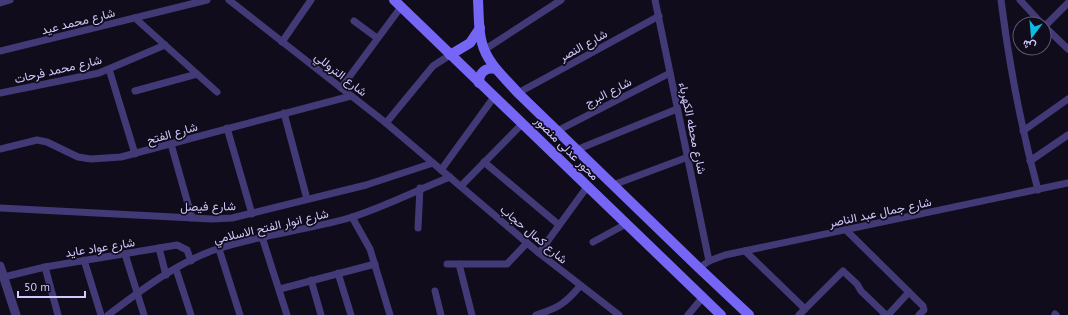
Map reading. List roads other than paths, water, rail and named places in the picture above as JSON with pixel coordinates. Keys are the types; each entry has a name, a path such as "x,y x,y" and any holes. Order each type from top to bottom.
{"main road":[{"name":"محور عدلى منصور","path":"478,0 480,28 484,50 496,69 518,93 576,150 749,315"},
{"name":"محور عدلى منصور","path":"397,3 721,315"},
{"path":"450,55 470,43 480,28"},
{"path":"479,83 481,74 484,71 488,69 496,69"}],"street":[{"path":"0,3 10,0"},
{"name":"شارع محمد عيد","path":"0,51 207,0"},
{"name":"شارع التروللي","path":"229,0 386,123 438,167"},
{"path":"282,42 311,0"},
{"path":"484,50 561,0"},
{"name":"شارع محطه الكهرباء","path":"655,0 709,261"},
{"path":"1001,0 1008,49 1023,130 1038,190"},
{"path":"1020,0 1035,16"},
{"path":"341,88 377,38 397,3"},
{"path":"1052,18 1068,3"},
{"name":"شارع النصر","path":"518,93 658,16"},
{"path":"135,18 217,92"},
{"path":"354,21 377,38"},
{"path":"1052,33 1068,49"},
{"name":"شارع محمد فرحات","path":"0,93 89,75 109,69 165,45"},
{"path":"386,123 433,66 450,55"},
{"path":"109,69 135,154"},
{"name":"شارع البرج","path":"557,131 670,73"},
{"path":"135,90 197,74"},
{"name":"شارع الفتح","path":"0,149 37,140 47,142 78,157 90,159 135,154 227,128 351,96"},
{"path":"438,167 494,97"},
{"path":"1023,130 1068,99"},
{"path":"576,150 677,109"},
{"path":"284,113 307,199"},
{"path":"461,186 523,123"},
{"path":"227,128 252,214"},
{"path":"1030,161 1068,135"},
{"path":"171,144 192,218"},
{"path":"613,185 688,157"},
{"path":"484,162 559,225"},
{"name":"شارع كمال حجاب","path":"438,167 539,253 618,315"},
{"name":"شارع فيصل","path":"0,208 192,218 232,218 438,167"},
{"name":"شارع انوار الفتح الاسلامي","path":"108,315 136,294 176,269 220,248 262,237 308,229 352,217 450,177"},
{"name":"شارع جمال عبد الناصر","path":"698,268 721,256 1068,183"},
{"path":"539,253 587,187"},
{"path":"418,228 420,188"},
{"path":"352,217 365,238 375,264 390,315"},
{"path":"593,242 626,224"},
{"path":"846,230 924,307 920,315"},
{"path":"262,237 288,315"},
{"path":"447,264 507,264 527,243"},
{"name":"شارع عواد عايد","path":"4,277 45,267 177,245 183,247 190,256 191,261"},
{"path":"159,248 166,275"},
{"path":"220,248 240,315"},
{"path":"745,251 805,309"},
{"path":"125,254 136,294 144,315"},
{"path":"84,260 101,315"},
{"path":"280,288 375,264"},
{"path":"459,264 472,315"},
{"path":"0,266 16,315"},
{"path":"45,267 58,315"},
{"path":"176,269 191,315"},
{"path":"799,315 843,271 857,284 861,291 887,315 909,292"},
{"path":"338,273 351,315"},
{"path":"311,280 321,315"},
{"path":"536,315 546,314 564,304 580,286"},
{"path":"435,291 441,315"},
{"path":"688,315 703,297"}]}
